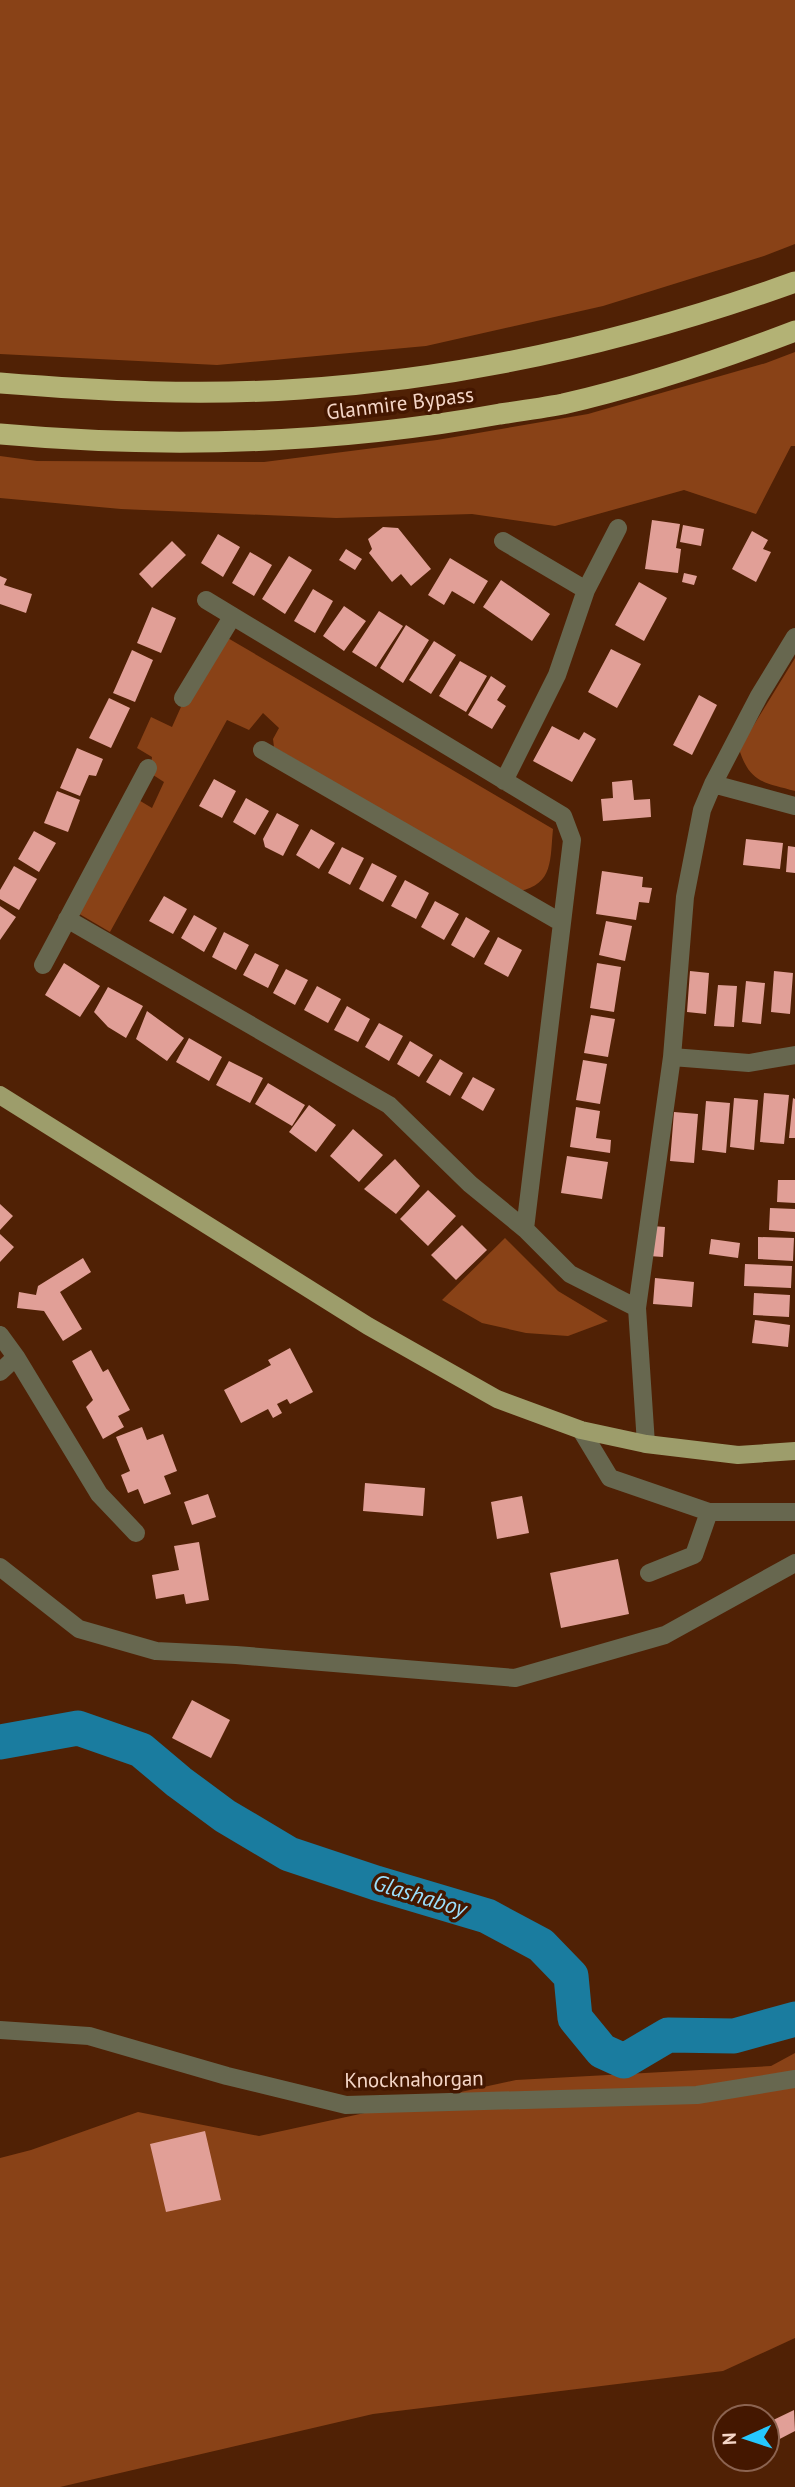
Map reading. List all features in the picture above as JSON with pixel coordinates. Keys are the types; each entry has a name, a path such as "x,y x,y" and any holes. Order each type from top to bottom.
{"highway":[{"name":"Glanmire Bypass","path":"0,383 97,391 222,391 300,389 418,377 534,357 611,339 677,321 795,282"},
{"name":"Glanmire Bypass","path":"0,434 139,443 240,443 342,437 430,427 561,404 615,391 704,365 795,331"}],"main road":[{"path":"0,1095 368,1326 497,1399 581,1430 646,1444 738,1455 795,1451"}],"street":[{"path":"503,781 557,675 586,590 618,528"},
{"path":"503,541 586,590"},
{"path":"206,600 564,816 572,840 525,1229"},
{"path":"183,698 232,617"},
{"path":"646,1444 637,1308 672,1057 685,897 702,810 713,784 759,696 795,637"},
{"path":"262,750 562,923"},
{"path":"43,965 148,768"},
{"path":"713,784 795,806"},
{"path":"67,919 389,1105 470,1184 525,1229 570,1274 637,1308"},
{"path":"672,1057 748,1063 795,1055"},
{"path":"0,1335 99,1494 136,1533"},
{"path":"0,1372 16,1357"},
{"path":"581,1430 610,1478 709,1512 795,1512"},
{"path":"649,1573 694,1555 709,1512"},
{"path":"0,1567 79,1629 156,1651 515,1678 665,1635 795,1563"},
{"name":"Knocknahorgan","path":"0,2030 89,2036 227,2076 346,2105 696,2095 795,2079"}],"shaded area":[{"path":"0,0 795,0 795,244 603,306 426,346 217,365 0,354"},
{"path":"795,352 795,446 791,446 756,514 684,490 555,526 472,514 336,518 121,509 0,498 0,456 37,461 264,462 437,440 588,414 766,363"},
{"path":"226,637 553,829 548,869 539,883 519,891 274,747 273,739 279,728 263,713 249,730 227,720 110,932 76,912 137,799 152,808 164,782 150,773 152,757 137,748 151,717 172,727 210,642"},
{"path":"795,658 795,791 753,775 739,749"},
{"path":"505,1238 558,1291 608,1321 568,1336 526,1333 482,1323 442,1300"},
{"path":"795,2053 795,2338 723,2371 373,2414 60,2487 0,2487 0,2158 31,2150 138,2112 259,2136 516,2080 771,2066"}],"building":[{"path":"652,520 680,524 676,548 681,549 678,573 645,569"},
{"path":"683,525 704,529 701,546 680,542"},
{"path":"383,527 398,528 431,569 411,586 401,574 392,582 369,553 372,549 368,539"},
{"path":"752,531 768,540 763,549 771,552 756,582 732,569"},
{"path":"218,534 240,547 223,577 201,563"},
{"path":"172,541 186,555 152,588 139,574"},
{"path":"346,549 362,559 355,570 339,560"},
{"path":"250,552 272,565 254,596 232,583"},
{"path":"289,556 312,570 285,614 262,599"},
{"path":"450,558 488,581 474,604 452,591 444,605 428,595"},
{"path":"684,573 697,576 694,585 682,582"},
{"path":"0,576 7,579 4,585 32,594 26,613 0,604"},
{"path":"501,580 550,614 532,641 483,607"},
{"path":"639,582 667,598 644,641 615,625"},
{"path":"313,589 333,601 315,633 294,621"},
{"path":"344,606 366,621 344,651 323,636"},
{"path":"152,607 176,618 161,653 137,643"},
{"path":"379,611 403,626 376,667 352,652"},
{"path":"406,625 429,640 403,683 380,668"},
{"path":"434,641 456,655 431,694 409,680"},
{"path":"611,649 641,664 617,708 588,692"},
{"path":"132,650 153,660 135,702 113,693"},
{"path":"460,661 487,676 466,712 439,696"},
{"path":"491,676 506,686 497,700 506,706 492,729 468,715"},
{"path":"699,695 717,705 692,755 673,745"},
{"path":"109,698 130,708 111,748 89,738"},
{"path":"552,726 579,740 584,732 596,739 572,782 533,761"},
{"path":"77,748 103,759 96,776 89,775 80,796 60,788"},
{"path":"214,779 236,791 222,818 199,806"},
{"path":"632,780 634,800 650,799 651,817 603,821 601,799 613,798 612,782"},
{"path":"57,791 80,800 68,832 44,823"},
{"path":"246,798 269,811 255,835 233,822"},
{"path":"277,813 299,825 283,856 265,847 263,839"},
{"path":"311,829 335,843 319,869 296,855"},
{"path":"34,831 56,843 39,872 18,859"},
{"path":"746,839 783,843 780,869 743,865"},
{"path":"788,846 795,847 795,873 786,872"},
{"path":"342,847 364,858 350,885 328,873"},
{"path":"372,863 397,876 383,902 359,889"},
{"path":"14,866 37,879 19,910 0,899 0,890"},
{"path":"602,871 643,877 642,887 652,888 649,903 639,902 636,920 596,914"},
{"path":"405,880 429,893 416,919 391,906"},
{"path":"164,896 187,909 173,934 149,921"},
{"path":"435,901 459,914 444,940 421,927"},
{"path":"0,906 16,917 0,940"},
{"path":"194,915 217,928 204,952 181,938"},
{"path":"466,917 490,931 474,958 451,945"},
{"path":"606,921 632,926 625,961 599,955"},
{"path":"224,932 249,945 236,970 212,957"},
{"path":"498,937 522,950 508,977 484,964"},
{"path":"255,953 279,965 268,988 243,975"},
{"path":"64,963 100,986 80,1017 45,995"},
{"path":"597,963 621,967 614,1012 590,1008"},
{"path":"286,969 308,980 295,1005 273,993"},
{"path":"690,971 709,973 706,1014 687,1012"},
{"path":"774,971 793,973 790,1014 771,1012"},
{"path":"746,981 765,983 761,1024 742,1022"},
{"path":"718,985 737,986 734,1027 714,1026"},
{"path":"317,986 341,999 328,1023 304,1010"},
{"path":"108,987 143,1006 126,1038 108,1027 94,1012"},
{"path":"347,1006 370,1019 358,1042 334,1030"},
{"path":"147,1011 184,1038 167,1061 136,1039"},
{"path":"591,1015 615,1019 608,1057 584,1053"},
{"path":"379,1023 403,1036 389,1061 365,1047"},
{"path":"189,1038 222,1057 209,1081 176,1062"},
{"path":"410,1041 433,1055 419,1077 397,1064"},
{"path":"440,1059 463,1073 450,1096 426,1082"},
{"path":"583,1060 607,1064 600,1104 576,1100"},
{"path":"229,1061 263,1078 250,1103 216,1085"},
{"path":"473,1077 495,1089 483,1111 461,1098"},
{"path":"268,1083 305,1105 292,1126 255,1104"},
{"path":"764,1093 789,1095 784,1144 760,1142"},
{"path":"734,1098 758,1100 754,1150 730,1147"},
{"path":"793,1098 795,1138 789,1138"},
{"path":"706,1101 730,1103 726,1153 702,1150"},
{"path":"309,1105 336,1125 316,1152 289,1132"},
{"path":"576,1107 600,1111 596,1138 611,1140 610,1153 570,1147"},
{"path":"674,1112 698,1114 694,1163 670,1161"},
{"path":"353,1129 383,1155 359,1182 330,1156"},
{"path":"567,1156 608,1162 602,1199 561,1193"},
{"path":"395,1159 420,1186 396,1214 364,1189"},
{"path":"778,1180 795,1180 795,1203 777,1202"},
{"path":"428,1190 456,1216 428,1246 400,1219"},
{"path":"0,1204 13,1216 0,1230"},
{"path":"770,1208 795,1209 795,1232 769,1230"},
{"path":"462,1225 487,1250 456,1280 431,1255"},
{"path":"652,1226 665,1227 663,1257 649,1256"},
{"path":"0,1234 14,1247 0,1262"},
{"path":"758,1237 794,1238 793,1261 758,1259"},
{"path":"711,1239 740,1243 738,1258 709,1254"},
{"path":"83,1258 91,1272 60,1292 82,1329 63,1341 44,1311 17,1308 19,1292 36,1295 38,1286"},
{"path":"745,1264 792,1266 791,1288 744,1286"},
{"path":"655,1278 694,1282 692,1307 653,1304"},
{"path":"754,1293 790,1295 789,1317 753,1315"},
{"path":"755,1320 790,1325 788,1347 752,1343"},
{"path":"290,1348 313,1392 290,1404 287,1399 277,1404 282,1413 273,1418 268,1409 241,1423 224,1390 271,1365 268,1360"},
{"path":"91,1350 103,1372 108,1369 130,1410 118,1416 124,1427 103,1439 86,1407 93,1400 72,1361"},
{"path":"142,1427 147,1440 163,1434 177,1471 164,1476 171,1494 144,1504 138,1489 128,1493 121,1475 130,1471 116,1437"},
{"path":"365,1483 425,1488 423,1516 363,1511"},
{"path":"208,1494 216,1517 192,1525 184,1502"},
{"path":"522,1496 529,1533 497,1539 491,1502"},
{"path":"199,1542 209,1600 186,1604 184,1594 156,1599 152,1575 179,1570 174,1546"},
{"path":"618,1559 629,1614 561,1628 550,1573"},
{"path":"192,1700 230,1720 211,1758 172,1738"},
{"path":"205,2131 221,2200 166,2212 150,2144"},
{"path":"794,2410 795,2431 781,2438 781,2416"}],"waterway":[{"name":"Glashaboy","path":"0,1742 78,1728 141,1750 225,1816 289,1854 487,1916 541,1945 571,1976 575,2018 602,2051 624,2061 668,2035 734,2036 795,2019"}]}
